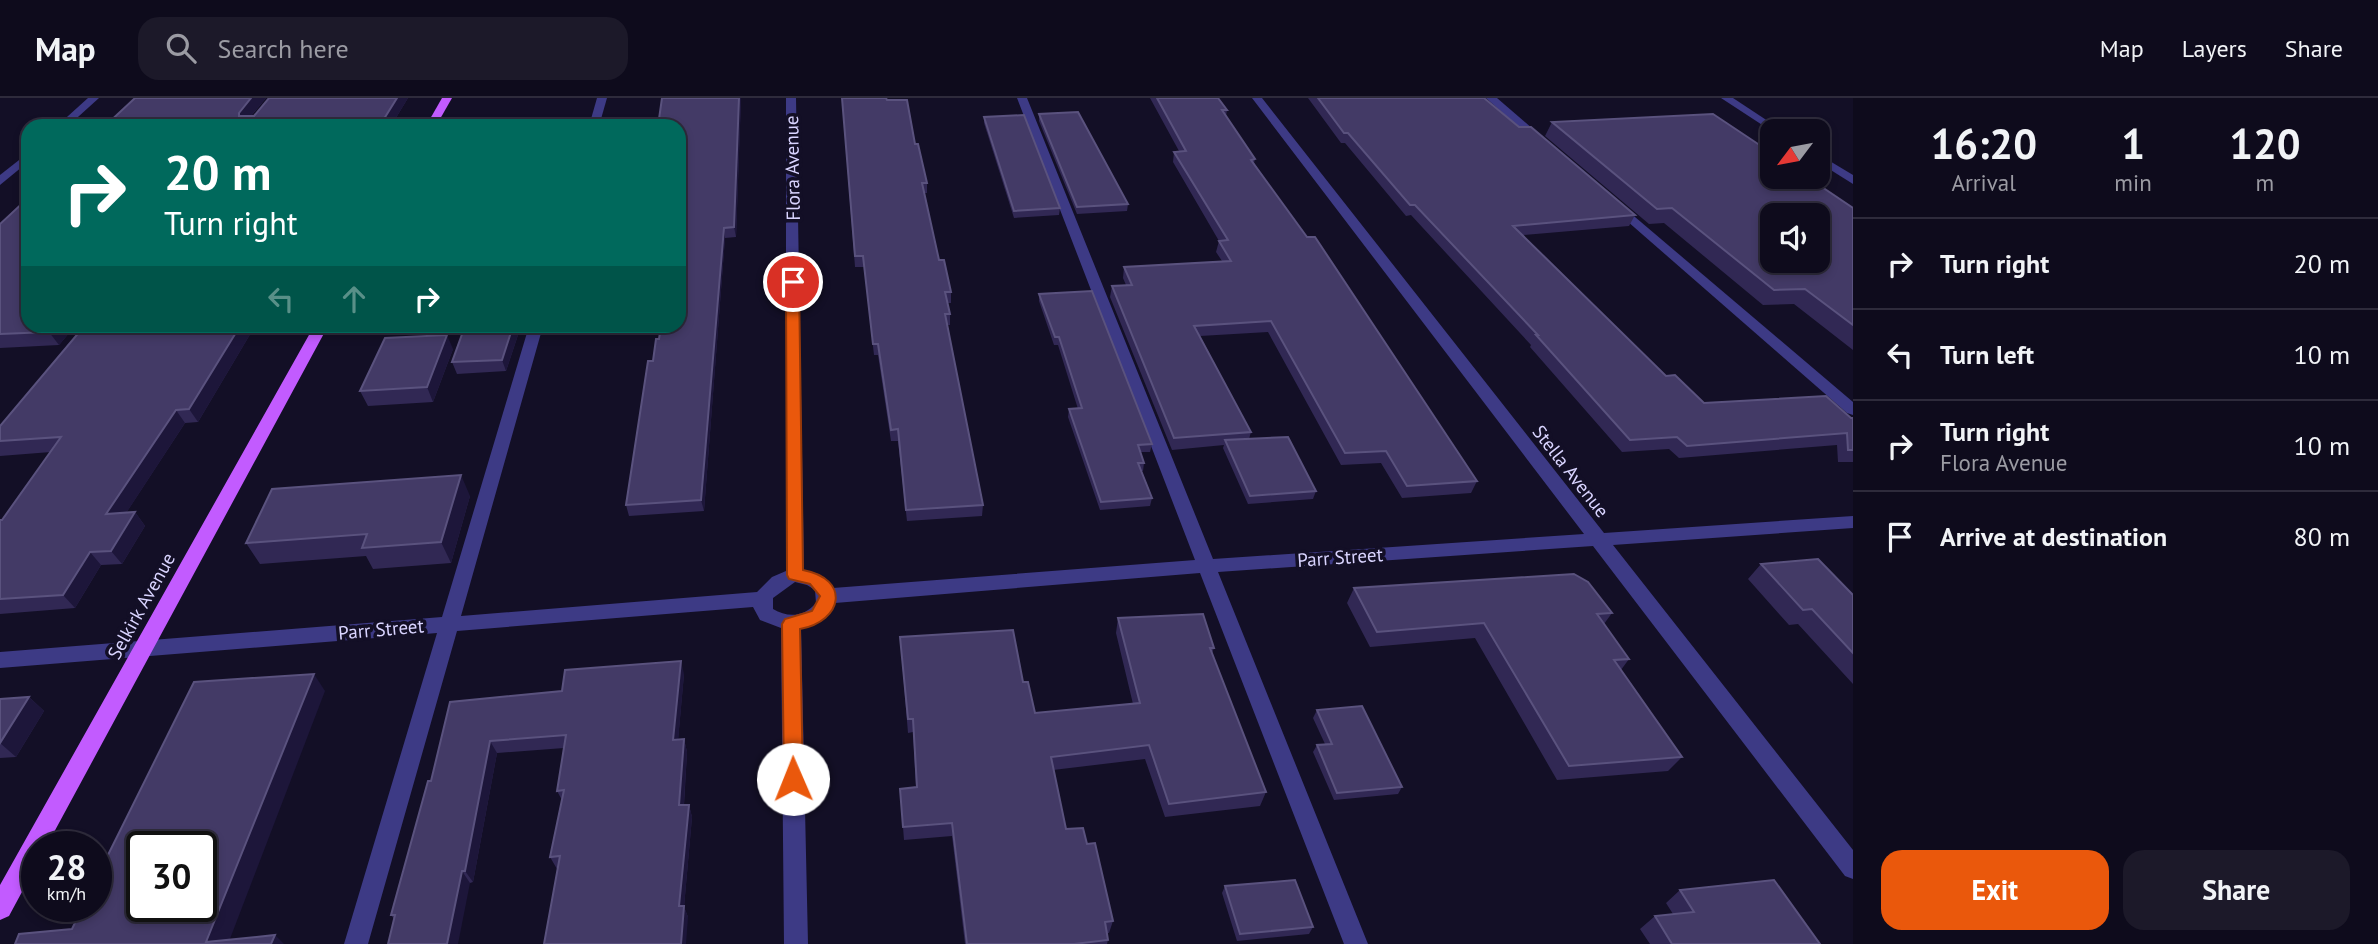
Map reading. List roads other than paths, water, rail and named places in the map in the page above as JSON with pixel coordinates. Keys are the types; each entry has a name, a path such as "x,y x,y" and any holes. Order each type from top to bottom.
{"main road":[{"path":"436,119 447,98"},
{"name":"Selkirk Avenue","path":"0,908 317,333"}],"street":[{"path":"70,119 94,98"},
{"path":"596,119 602,98"},
{"name":"Flora Avenue","path":"791,98 795,575"},
{"path":"1023,98 1356,944"},
{"name":"Stella Avenue","path":"1257,98 1853,868"},
{"path":"1491,98 1553,152"},
{"path":"1726,98 1760,120"},
{"path":"0,181 21,162"},
{"path":"1830,166 1853,180"},
{"path":"1605,196 1853,410"},
{"path":"356,944 534,333"},
{"name":"Parr Street","path":"828,596 1208,566 1853,522"},
{"path":"795,575 815,579 825,587 828,596 826,605 818,615 811,620 791,624 771,618 763,607 762,599 772,583 795,575"},
{"name":"Parr Street","path":"0,660 762,599"},
{"path":"791,624 796,944"}]}
